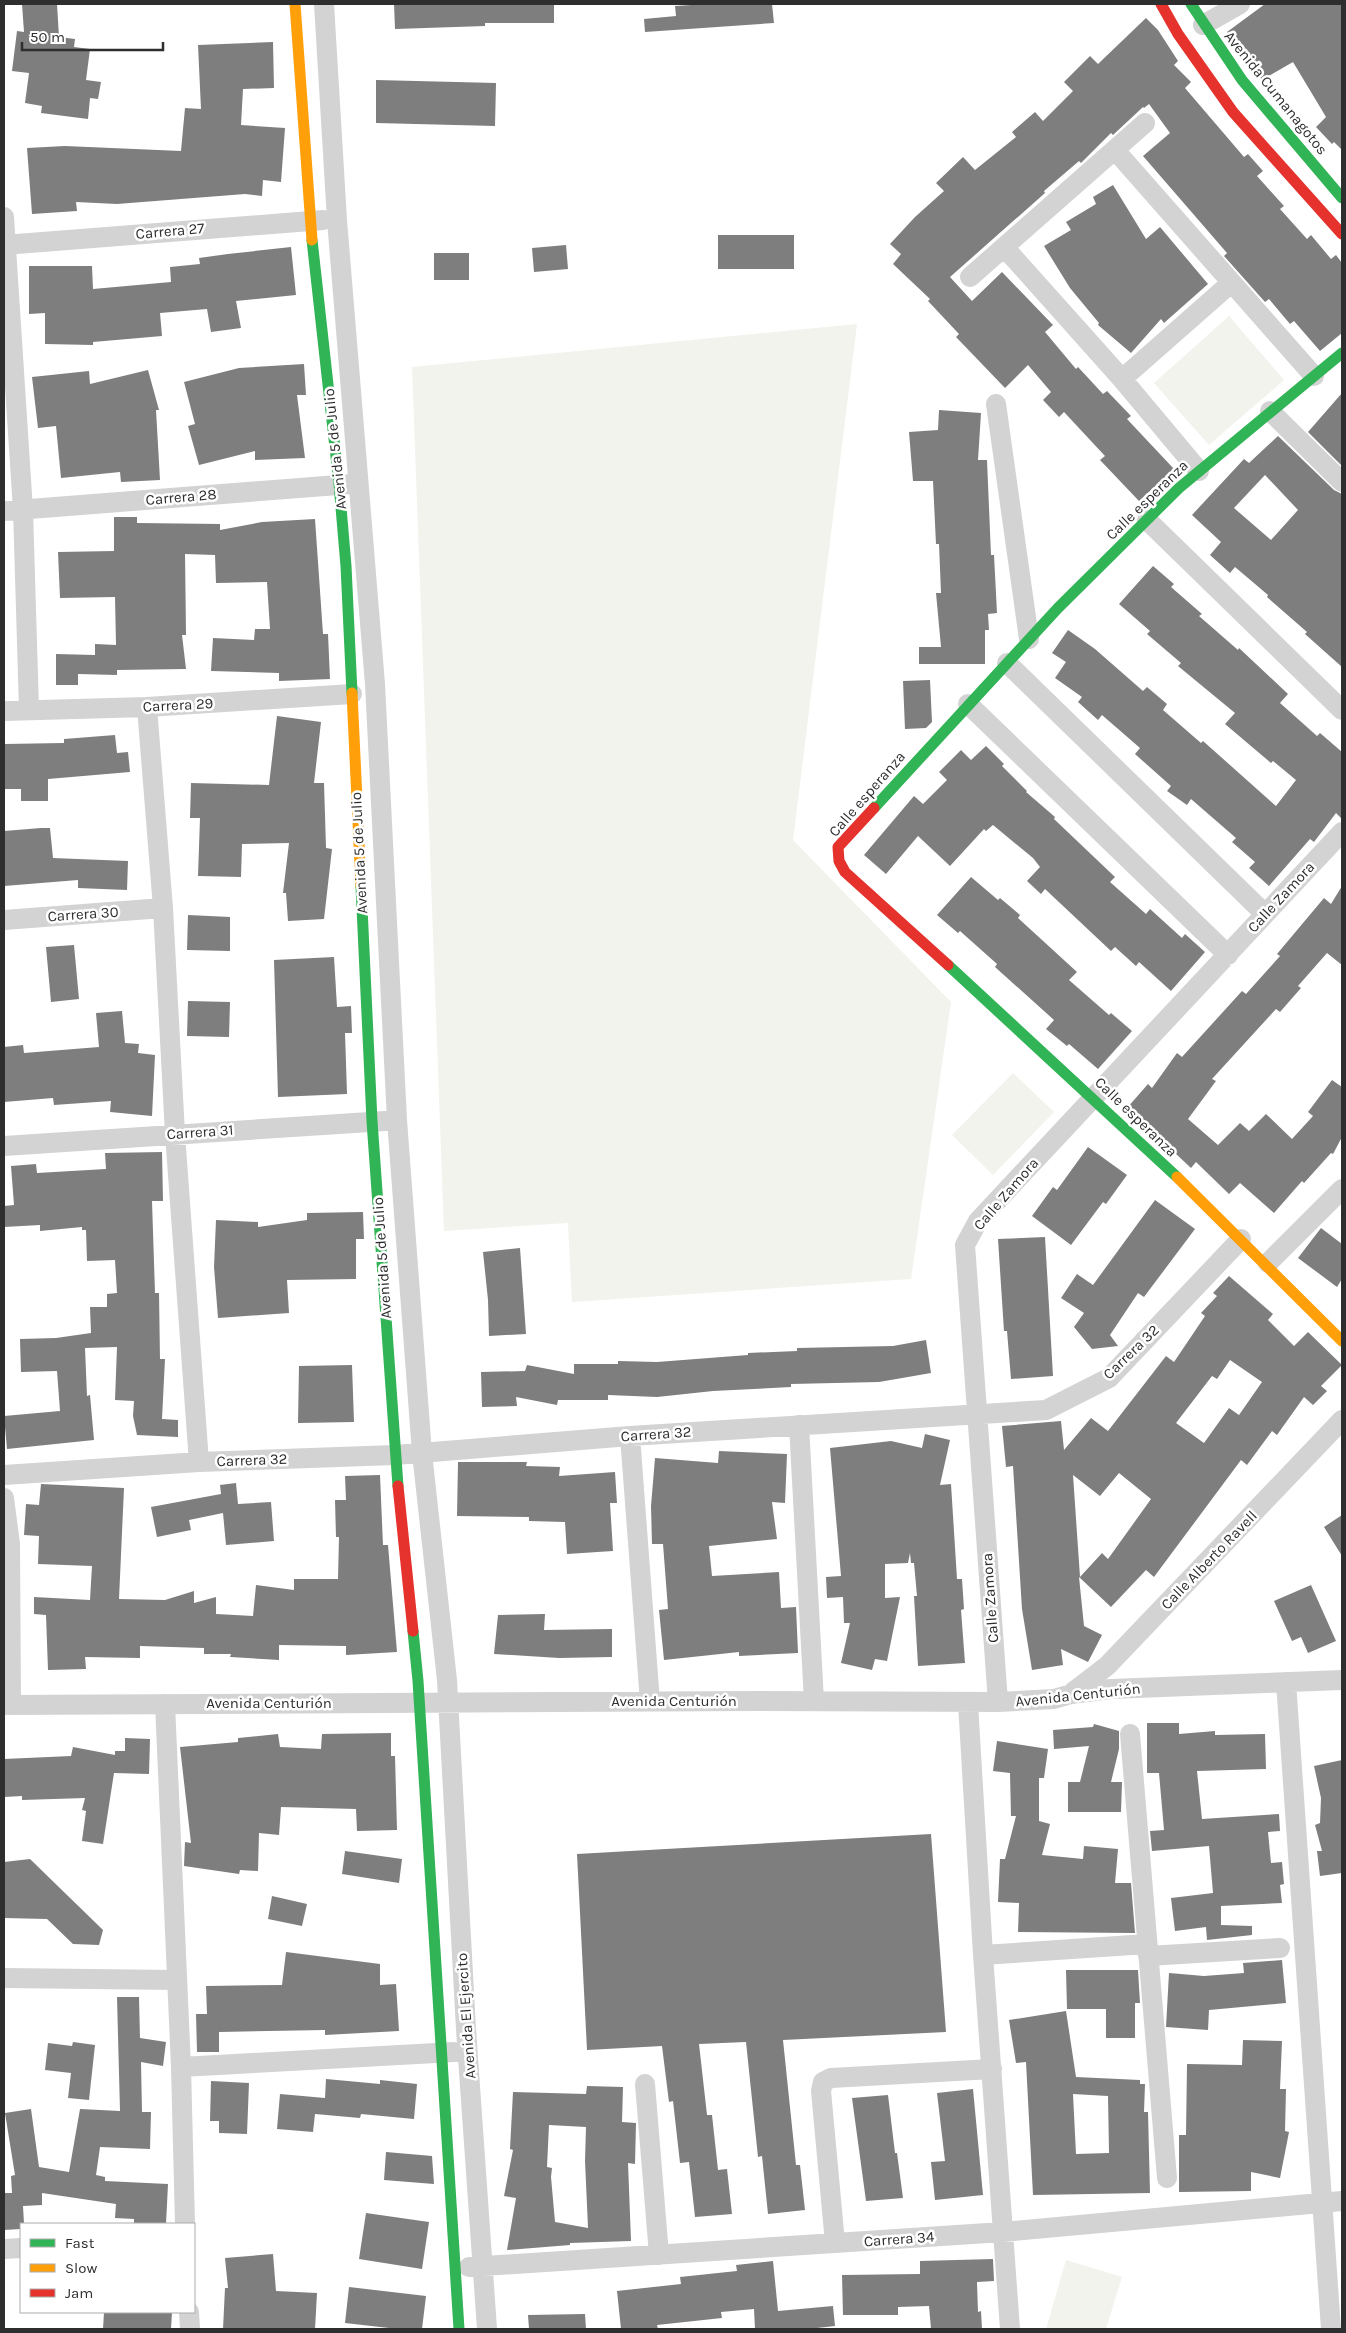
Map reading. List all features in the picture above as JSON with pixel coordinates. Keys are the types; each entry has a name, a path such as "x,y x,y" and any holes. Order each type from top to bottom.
{"street":[{"name":"Avenida 5 de Julio","path":"294,4 310,220 349,484 375,684 397,1120 422,1453 448,1703"},
{"name":"Avenida 5 de Julio","path":"324,4 337,220 349,484 346,566 372,1121 395,1455 419,1703"},
{"path":"1161,4 1178,34 1233,112 1342,234"},
{"name":"Avenida Cumanagotos","path":"1191,4 1203,25 1257,99 1342,198"},
{"path":"1203,25 1240,4"},
{"path":"970,278 1145,123"},
{"path":"1115,150 1314,376"},
{"path":"4,218 14,511 29,709"},
{"name":"Carrera 27","path":"5,245 310,220 337,220"},
{"path":"1005,248 1122,379 1199,471"},
{"path":"1122,379 1231,283"},
{"name":"Calle esperanza","path":"1342,353 1199,471 1147,520 968,704 838,848 839,861 845,872 1093,1097 1268,1263 1342,1341"},
{"path":"996,404 1030,639"},
{"path":"1270,411 1342,482"},
{"name":"Carrera 28","path":"14,511 349,484"},
{"path":"1147,520 1342,710"},
{"path":"1007,663 1265,914"},
{"name":"Carrera 29","path":"4,711 147,707 352,694"},
{"path":"968,704 1228,955"},
{"path":"147,707 163,908 175,1134 199,1462"},
{"path":"357,805 381,802"},
{"name":"Calle Zamora","path":"998,1702 965,1245 978,1221 1342,832"},
{"name":"Carrera 30","path":"4,920 163,908"},
{"name":"Carrera 31","path":"4,1146 397,1120"},
{"path":"1268,1263 1342,1189"},
{"name":"Carrera 32","path":"4,1475 199,1462 395,1455 799,1424 1046,1410 1109,1378 1241,1239"},
{"name":"Calle Alberto Ravell","path":"1071,1694 1107,1666 1342,1420"},
{"path":"799,1424 814,1701"},
{"path":"630,1436 650,1702"},
{"path":"4,1498 10,1544 7,1705"},
{"name":"Avenida Centurión","path":"7,1705 814,1701 968,1703 1054,1699 1071,1694 1111,1689 1342,1680"},
{"path":"1286,1682 1331,2329"},
{"name":"Avenida El Ejercito","path":"419,1703 459,2329"},
{"name":"Avenida El Ejercito","path":"448,1703 468,2051 487,2329"},
{"path":"968,1703 983,1955 1010,2329"},
{"path":"164,1704 181,2067 186,2223"},
{"path":"1130,1734 1167,2178"},
{"path":"983,1955 1280,1948"},
{"path":"4,1978 176,1980"},
{"path":"181,2067 468,2051"},
{"path":"835,2243 821,2091 823,2082 831,2078 992,2069"},
{"path":"645,2084 659,2255"},
{"name":"Carrera 34","path":"455,2268 1004,2232 1342,2201"},
{"path":"4,2249 20,2248"},
{"path":"189,2313 190,2329"}],"shaded area":[{"path":"1229,316 1284,380 1209,445 1154,383"},
{"path":"857,324 793,840 951,1002 911,1279 572,1302 568,1223 444,1231 412,367"},
{"path":"1013,1073 1054,1112 993,1175 952,1135"},
{"path":"1066,2260 1122,2277 1106,2329 1046,2329"}],"building":[{"path":"22,4 57,4 59,37 75,39 74,47 90,49 86,80 101,82 98,99 90,98 88,119 41,113 42,106 25,103 29,73 12,71 17,31 24,32"},
{"path":"394,4 554,5 554,23 485,23 485,26 395,29"},
{"path":"772,4 774,23 645,32 644,19 676,16 675,6"},
{"path":"1265,4 1342,4 1342,150 1334,142 1332,144 1316,127 1326,117 1293,62 1262,80 1227,32"},
{"path":"1146,18 1158,30 1178,61 1174,65 1191,82 1185,88 1244,157 1248,154 1263,171 1257,176 1284,206 1280,209 1307,239 1311,235 1331,259 1336,255 1342,263 1342,333 1320,351 1294,321 1290,324 1269,299 1265,302 1224,256 1227,253 1143,156 1170,133 1149,104 1143,107 1113,135 1111,133 1081,163 1079,161 1044,191 1045,193 950,277 972,301 1002,272 1053,325 1045,332 1076,369 1078,367 1103,394 1107,391 1131,416 1127,419 1174,469 1139,501 1100,460 1105,456 1064,412 1059,417 1043,400 1051,392 1028,365 1005,388 956,337 959,334 928,301 930,299 893,264 901,254 890,244 915,217 944,191 936,183 963,157 975,170 1016,137 1012,132 1035,112 1043,121 1073,91 1064,82 1090,56 1098,64"},
{"path":"273,42 274,88 243,89 241,125 285,128 281,182 263,180 262,196 245,194 117,204 76,202 77,211 32,214 27,148 65,146 181,151 185,108 201,109 198,45"},
{"path":"376,80 496,83 495,126 376,123"},
{"path":"1113,185 1146,239 1160,227 1208,284 1164,323 1161,319 1131,353 1098,325 1099,323 1070,288 1044,246 1071,230 1066,222 1096,204 1093,197"},
{"path":"718,235 794,235 794,269 718,269"},
{"path":"566,245 568,269 534,272 532,248"},
{"path":"291,247 296,295 236,301 241,328 211,332 207,309 160,313 162,336 93,342 93,345 45,344 45,313 29,314 29,266 92,266 93,289 171,282 170,267 200,264 199,258"},
{"path":"434,253 469,253 469,280 434,280"},
{"path":"304,364 306,395 297,395 305,458 255,460 255,451 199,465 188,426 195,424 184,382 239,368"},
{"path":"148,370 159,410 156,410 160,480 121,482 120,472 61,478 56,426 38,428 32,377 89,371 90,384"},
{"path":"1342,393 1342,466 1308,432"},
{"path":"939,410 981,413 978,460 987,460 991,555 994,555 997,613 988,614 989,630 985,630 985,664 919,664 919,647 941,647 936,593 941,593 939,544 936,544 933,481 913,481 909,432 938,430"},
{"path":"1278,436 1334,490 1342,494 1342,667 1305,634 1307,632 1267,597 1268,595 1235,567 1230,573 1210,555 1221,542 1192,515 1244,459 1249,463","holes":["1265,475 1298,510 1271,540 1234,508"]},
{"path":"114,517 137,517 137,523 220,524 220,530 262,522 315,519 323,634 328,634 330,679 279,681 279,673 211,671 213,638 254,640 255,629 270,629 267,582 216,583 215,555 185,554 186,635 182,635 186,669 117,670 117,675 78,674 78,685 56,685 56,654 95,655 95,644 116,645 115,597 60,598 58,552 114,551"},
{"path":"1153,566 1174,584 1171,587 1202,614 1199,616 1238,650 1239,648 1288,694 1280,703 1317,736 1320,733 1342,752 1342,819 1336,813 1314,842 1310,839 1269,886 1249,868 1255,862 1232,842 1236,838 1191,799 1187,805 1167,791 1171,786 1135,754 1140,748 1102,715 1098,720 1078,702 1082,697 1055,678 1066,662 1052,653 1068,630 1095,649 1143,691 1147,687 1167,704 1163,710 1201,743 1203,741 1276,806 1296,780 1273,761 1271,763 1225,724 1235,713 1178,666 1181,663 1147,634 1150,631 1119,604"},
{"path":"930,680 932,722 926,728 905,729 903,681"},
{"path":"277,716 321,722 314,783 324,783 326,848 332,849 324,919 288,921 286,893 283,893 289,843 242,844 241,877 198,876 200,818 190,818 191,783 269,785"},
{"path":"115,735 117,753 128,752 130,772 48,779 48,801 21,801 21,789 4,789 4,744 64,743 64,739"},
{"path":"986,746 1004,764 1002,766 1026,792 1055,817 1054,819 1115,877 1110,882 1146,914 1150,909 1182,938 1185,934 1205,952 1171,991 1139,962 1136,966 1115,947 1111,951 1045,889 1041,894 1027,881 1040,867 1033,858 993,825 986,831 984,829 950,866 918,836 886,874 864,855 914,796 923,804 947,780 939,772 961,750 971,760"},
{"path":"50,828 53,858 128,861 127,890 78,888 78,880 4,886 4,831"},
{"path":"971,877 998,900 1000,898 1020,915 1018,918 1077,972 1069,980 1109,1015 1111,1013 1132,1031 1098,1069 1069,1044 1067,1046 1046,1029 1054,1020 995,967 997,964 960,931 958,933 937,915"},
{"path":"1342,886 1342,965 1327,953 1298,986 1301,988 1280,1012 1276,1009 1212,1079 1216,1081 1188,1119 1218,1145 1240,1123 1249,1131 1266,1114 1292,1139 1313,1116 1308,1112 1332,1080 1342,1087 1342,1137 1333,1154 1331,1153 1304,1183 1302,1181 1274,1213 1240,1183 1229,1194 1196,1162 1191,1168 1127,1108 1148,1084 1152,1088 1177,1053 1182,1057 1242,991 1246,994 1280,956 1277,954 1324,898 1331,904"},
{"path":"188,915 230,917 230,951 187,950"},
{"path":"74,945 79,999 51,1002 46,947"},
{"path":"334,957 337,1007 351,1006 352,1033 345,1033 347,1094 278,1097 274,960"},
{"path":"188,1001 230,1002 229,1037 187,1036"},
{"path":"122,1011 125,1043 139,1044 138,1053 155,1055 152,1116 110,1112 111,1101 54,1105 53,1098 4,1102 4,1047 23,1045 24,1053 99,1047 96,1013"},
{"path":"1088,1147 1127,1175 1106,1204 1103,1202 1071,1245 1032,1216 1053,1187 1057,1190"},
{"path":"162,1152 163,1201 152,1201 155,1293 159,1293 160,1359 165,1359 162,1419 178,1420 178,1437 137,1435 133,1416 134,1401 115,1400 117,1347 85,1348 87,1396 90,1395 94,1440 7,1449 4,1416 60,1411 57,1371 21,1372 20,1339 56,1338 91,1333 90,1307 107,1307 107,1294 117,1293 115,1260 87,1261 86,1230 82,1230 82,1227 40,1231 40,1225 4,1227 4,1206 14,1205 11,1166 36,1164 37,1173 106,1169 105,1153"},
{"path":"1155,1200 1195,1229 1144,1297 1138,1293 1110,1335 1118,1346 1092,1349 1074,1327 1084,1313 1061,1298 1077,1274 1093,1285"},
{"path":"363,1212 364,1239 356,1239 356,1279 287,1280 289,1313 218,1318 214,1267 216,1220 258,1222 258,1227 307,1220 307,1213"},
{"path":"1321,1228 1342,1244 1342,1279 1337,1287 1298,1258"},
{"path":"1045,1237 1053,1376 1011,1379 1007,1331 1004,1331 998,1239"},
{"path":"520,1248 526,1334 489,1336 488,1300 483,1252"},
{"path":"1229,1276 1273,1314 1268,1320 1294,1346 1308,1332 1342,1365 1321,1386 1327,1391 1313,1405 1304,1397 1277,1435 1272,1431 1247,1465 1241,1460 1154,1577 1146,1570 1111,1607 1079,1577 1084,1626 1102,1635 1088,1662 1061,1649 1063,1665 1032,1670 1022,1609 1013,1466 1006,1467 1002,1426 1061,1421 1064,1450 1091,1418 1108,1431 1166,1356 1174,1362 1205,1316 1201,1313 1217,1296 1213,1293","holes":["1230,1360 1262,1382 1239,1415 1229,1408 1204,1443 1176,1423 1212,1376 1217,1379","1119,1473 1151,1499 1108,1559 1102,1553 1080,1577 1073,1475 1100,1496"]},
{"path":"926,1340 931,1373 879,1382 791,1384 791,1387 713,1391 657,1397 608,1395 608,1400 558,1400 557,1405 516,1397 517,1406 482,1407 481,1372 525,1371 527,1365 574,1374 574,1364 618,1364 618,1361 657,1362 748,1355 748,1353 797,1351 797,1348 893,1346"},
{"path":"352,1365 354,1422 298,1423 299,1366"},
{"path":"925,1434 950,1440 940,1485 951,1484 957,1579 962,1579 964,1609 961,1610 965,1663 918,1666 914,1596 917,1596 914,1563 911,1563 910,1553 908,1563 885,1564 885,1598 900,1597 887,1661 875,1659 872,1670 841,1663 850,1623 844,1623 843,1597 827,1598 826,1577 841,1576 830,1448 891,1441 922,1448"},
{"path":"719,1451 787,1454 785,1503 772,1502 777,1539 709,1546 712,1576 779,1572 781,1608 796,1607 798,1653 739,1656 739,1652 664,1660 659,1610 668,1609 663,1544 652,1544 651,1506 655,1458 718,1463"},
{"path":"458,1462 527,1462 526,1466 560,1467 559,1476 615,1472 617,1503 610,1503 613,1551 567,1554 565,1522 529,1521 529,1517 457,1516"},
{"path":"380,1475 383,1545 388,1545 397,1652 346,1655 346,1646 279,1645 279,1660 230,1657 231,1654 204,1654 204,1648 140,1646 140,1658 85,1657 86,1669 48,1670 46,1615 34,1614 34,1597 90,1600 92,1566 38,1564 39,1536 24,1535 26,1504 39,1505 41,1484 124,1488 119,1599 165,1600 194,1591 194,1603 216,1597 216,1614 253,1616 256,1585 294,1590 294,1579 338,1579 339,1537 336,1537 335,1500 346,1500 345,1476"},
{"path":"236,1483 238,1504 271,1502 274,1541 226,1545 223,1513 189,1520 191,1530 157,1537 151,1507 221,1494 220,1485"},
{"path":"1342,1515 1342,1556 1324,1527"},
{"path":"1311,1585 1336,1641 1308,1653 1301,1637 1292,1641 1274,1601"},
{"path":"545,1614 544,1630 612,1629 612,1657 559,1658 494,1654 498,1615"},
{"path":"1147,1723 1179,1723 1179,1734 1215,1731 1215,1735 1265,1734 1266,1769 1197,1771 1202,1819 1279,1814 1280,1831 1268,1832 1271,1863 1282,1862 1284,1884 1280,1885 1282,1903 1221,1906 1221,1925 1252,1926 1252,1935 1207,1940 1206,1927 1175,1931 1171,1898 1213,1893 1209,1846 1152,1851 1150,1831 1164,1830 1159,1773 1147,1773"},
{"path":"1094,1724 1119,1731 1119,1749 1111,1782 1122,1782 1121,1812 1068,1812 1068,1782 1080,1782 1089,1746 1054,1749 1053,1730 1093,1727"},
{"path":"391,1733 391,1756 395,1756 397,1830 357,1831 356,1809 281,1807 279,1835 259,1833 258,1871 240,1870 239,1874 184,1866 185,1842 191,1843 180,1747 238,1742 238,1738 278,1734 280,1747 321,1749 322,1734"},
{"path":"125,1738 150,1739 149,1774 114,1773 103,1844 82,1841 86,1811 82,1810 85,1798 22,1800 22,1796 4,1797 4,1759 71,1756 73,1747 115,1755 115,1751 125,1751"},
{"path":"997,1741 1048,1749 1044,1778 1039,1778 1039,1821 1050,1824 1042,1855 1083,1859 1084,1846 1118,1849 1115,1883 1131,1883 1135,1933 1018,1932 1019,1903 998,1902 1000,1859 1005,1859 1016,1816 1011,1816 1010,1773 993,1771"},
{"path":"1342,1760 1342,1873 1320,1876 1317,1851 1322,1851 1315,1825 1320,1823 1321,1798 1314,1766"},
{"path":"931,1834 946,2032 783,2040 796,2165 800,2165 805,2210 768,2214 762,2156 758,2157 746,2042 699,2044 707,2115 712,2115 718,2170 727,2169 732,2214 695,2217 689,2162 680,2163 673,2101 669,2102 662,2046 587,2050 577,1854"},
{"path":"345,1851 402,1859 399,1883 342,1874"},
{"path":"30,1859 103,1930 99,1945 73,1944 47,1919 4,1918 4,1862"},
{"path":"272,1896 307,1904 302,1926 268,1919"},
{"path":"286,1952 380,1964 380,1985 396,1984 399,2031 325,2035 325,2030 219,2032 219,2052 197,2052 196,2014 207,2014 206,1986 282,1985"},
{"path":"1282,1960 1286,2003 1209,2010 1208,2030 1166,2027 1169,1973 1204,1976 1244,1973 1243,1963"},
{"path":"1066,1970 1138,1970 1140,2003 1135,2003 1135,2038 1106,2038 1106,2009 1067,2009"},
{"path":"117,1997 139,1997 140,2038 166,2042 163,2066 141,2062 142,2112 151,2112 150,2149 100,2147 96,2175 105,2177 105,2181 168,2184 166,2223 134,2223 134,2219 115,2218 116,2204 42,2193 42,2205 23,2206 24,2223 20,2223 20,2229 4,2230 4,2193 12,2193 11,2176 15,2175 5,2113 31,2109 39,2167 69,2172 80,2109 120,2111"},
{"path":"1066,2011 1076,2077 1140,2080 1140,2084 1145,2084 1144,2112 1148,2112 1150,2193 1033,2195 1026,2062 1016,2063 1009,2020","holes":["1073,2094 1108,2096 1109,2153 1076,2154"]},
{"path":"1243,2040 1282,2041 1280,2089 1286,2089 1285,2131 1289,2132 1280,2178 1251,2172 1251,2191 1179,2192 1179,2135 1186,2135 1187,2064 1242,2065"},
{"path":"73,2042 95,2045 89,2100 68,2098 71,2073 45,2070 48,2043 72,2046"},
{"path":"326,2079 380,2084 380,2080 417,2084 414,2119 361,2114 360,2118 315,2114 313,2132 277,2129 280,2094 325,2098"},
{"path":"211,2081 249,2083 247,2134 219,2133 219,2121 210,2121"},
{"path":"587,2086 623,2087 622,2122 636,2123 635,2164 628,2163 631,2241 570,2243 570,2245 507,2250 516,2198 504,2196 513,2150 510,2149 513,2092 586,2094","holes":["549,2125 586,2127 585,2161 588,2228 555,2222 552,2168 547,2167"]},
{"path":"973,2089 983,2195 935,2200 931,2162 945,2161 937,2093"},
{"path":"888,2095 903,2198 866,2201 852,2098"},
{"path":"386,2152 432,2156 434,2184 384,2180"},
{"path":"366,2213 429,2222 422,2269 359,2259"},
{"path":"273,2254 276,2291 317,2293 315,2329 223,2329 225,2288 228,2288 225,2258"},
{"path":"993,2259 994,2281 977,2282 978,2312 981,2311 982,2329 931,2329 929,2306 898,2307 898,2315 843,2315 842,2275 920,2274 920,2261"},
{"path":"773,2261 778,2311 833,2306 835,2326 808,2329 755,2329 754,2309 721,2312 722,2318 657,2325 658,2329 621,2329 617,2291 681,2284 680,2277 737,2271 736,2265"},
{"path":"349,2287 426,2296 422,2329 398,2329 345,2323"},
{"path":"104,2313 172,2313 171,2329 103,2329"},
{"path":"585,2314 586,2329 529,2329 528,2315"}],"traffic: fast":[{"path":"1191,4 1242,80 1342,198"},
{"path":"312,240 339,484 346,566 352,693"},
{"path":"874,808 1058,608 1179,488 1342,353"},
{"path":"361,886 372,1121 398,1486"},
{"path":"948,965 1177,1177"},
{"path":"413,1631 418,1681 459,2329"}],"traffic: slow":[{"path":"295,4 312,240"},
{"path":"352,693 361,886"},
{"path":"1177,1177 1342,1341"}],"traffic: jam":[{"path":"1161,4 1178,34 1233,112 1342,234"},
{"path":"874,808 838,847 839,861 845,872 948,965"},
{"path":"398,1486 413,1631"}]}
